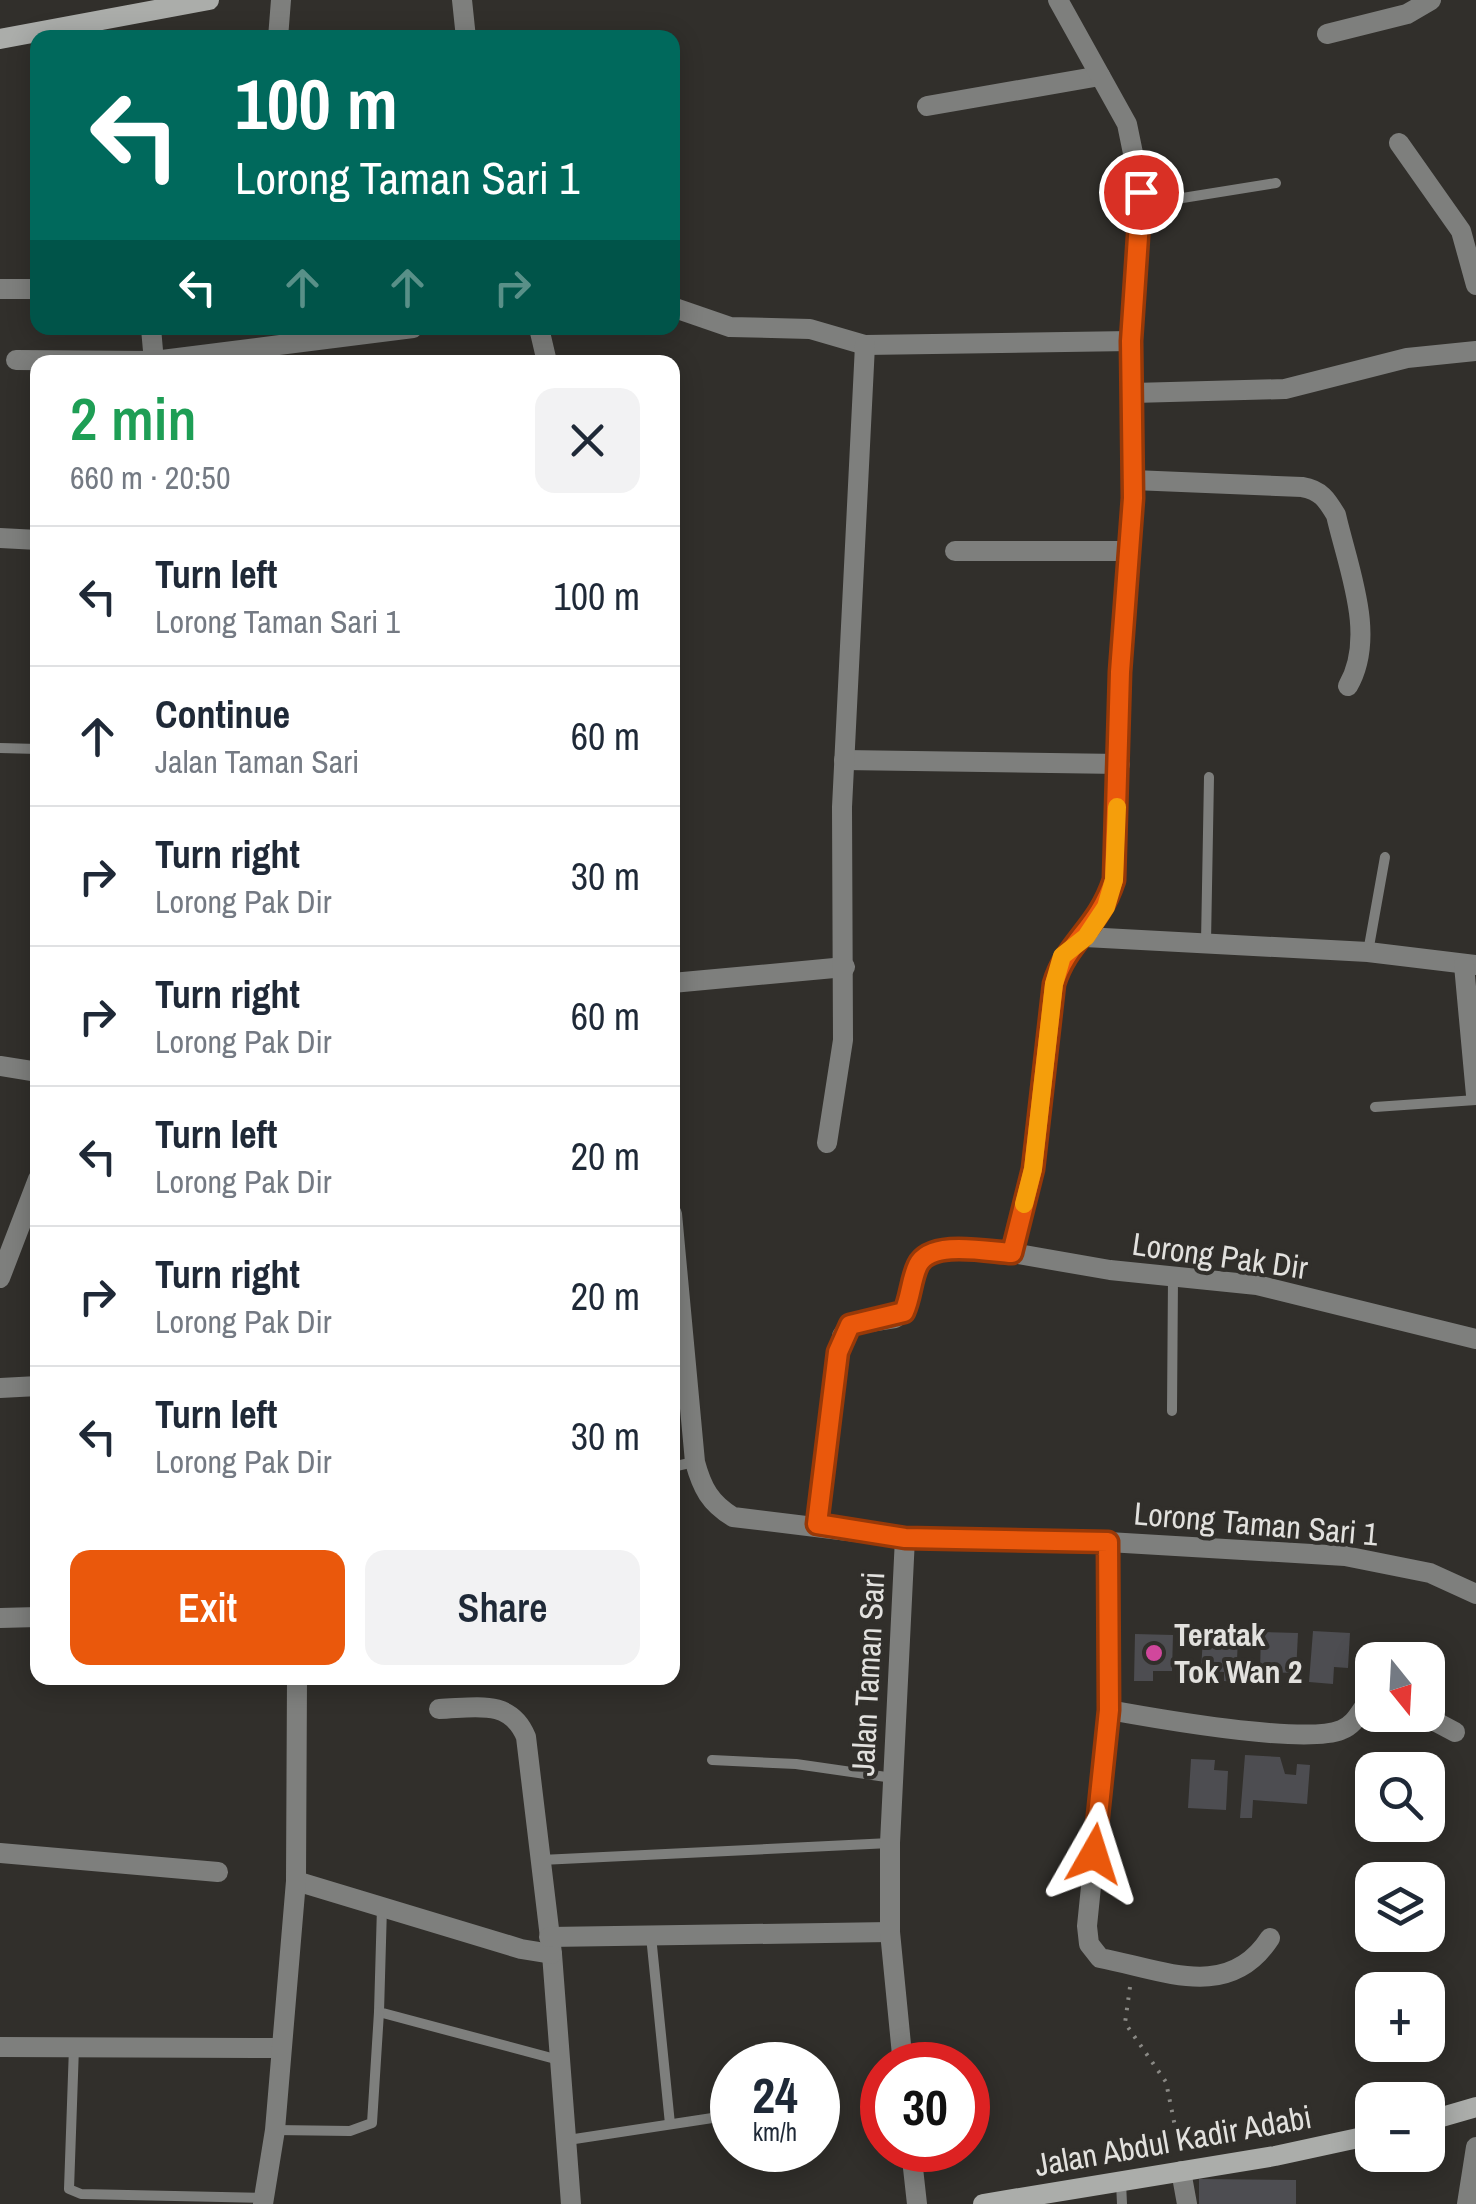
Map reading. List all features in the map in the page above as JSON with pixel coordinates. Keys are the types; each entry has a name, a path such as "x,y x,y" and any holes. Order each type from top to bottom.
{"main road":[{"path":"46,30 209,0"},
{"path":"0,39 30,33"},
{"path":"1445,2116 1476,2107"},
{"name":"Jalan Abdul Kadir Adabi","path":"984,2204 1355,2138"}],"street":[{"path":"279,30 281,0"},
{"path":"462,0 465,30"},
{"path":"1012,1253 1033,1169 1054,984 1062,956 1086,937 1106,907 1114,880 1133,480 1131,341 1139,206 1136,154 1127,124 1058,0"},
{"path":"1327,34 1408,14 1431,0"},
{"path":"928,106 1100,76"},
{"path":"1399,144 1468,224 1476,285"},
{"path":"0,288 30,289"},
{"path":"680,309 730,328 810,329 865,345 1131,341"},
{"path":"207,355 360,335"},
{"path":"827,1143 843,1040 845,967 839,892 865,345"},
{"path":"1133,393 1286,389 1407,358 1476,352"},
{"path":"16,360 30,360"},
{"path":"1133,480 1302,487 1315,489 1327,500 1336,515 1360,623 1359,667 1348,686"},
{"path":"0,538 30,540"},
{"path":"955,551 1128,551"},
{"path":"844,760 1120,764"},
{"path":"1086,937 1368,952 1470,965 1476,1098"},
{"path":"680,982 845,967"},
{"path":"0,1066 30,1071"},
{"path":"0,1278 30,1213"},
{"name":"Lorong Pak Dir","path":"817,1524 838,1352 850,1325 904,1312 918,1264 927,1255 954,1250 1012,1253 1257,1285 1476,1339"},
{"name":"Jalan Taman Sari","path":"680,1297 696,1462 700,1483 714,1506 733,1517 817,1524 905,1538 890,1843 890,1932 901,2042"},
{"path":"0,1388 30,1386"},
{"name":"Lorong Taman Sari 1","path":"905,1538 1108,1542 1344,1556 1430,1573 1476,1594"},
{"path":"1108,1542 1109,1710 1089,1944 1100,1958 1204,1977 1244,1970 1270,1938"},
{"path":"0,1618 30,1617"},
{"path":"263,2201 275,2130 296,1882 297,1685"},
{"path":"439,1710 492,1707 516,1718 526,1738 550,1946 570,2204"},
{"path":"1109,1710 1200,1726 1327,1734 1355,1721"},
{"path":"1445,1727 1454,1732"},
{"path":"0,1852 218,1872"},
{"path":"296,1882 382,1907 550,1946 651,1936 890,1932"},
{"path":"0,2047 281,2048"},
{"path":"1467,2204 1476,2147"},
{"path":"1181,2171 1187,2204"},
{"path":"914,2172 918,2204"}],"lane":[{"path":"1139,206 1276,184"},
{"path":"0,748 30,749"},
{"path":"1206,942 1209,777"},
{"path":"1368,952 1384,857"},
{"path":"1374,1108 1476,1098"},
{"path":"1172,1411 1173,1277"},
{"path":"680,1465 696,1462"},
{"path":"712,1760 796,1764 893,1778"},
{"path":"539,1860 890,1843"},
{"path":"275,2130 350,2131 372,2122 382,1907"},
{"path":"651,1936 670,2124"},
{"path":"380,2012 560,2060"},
{"path":"74,2047 69,2189 81,2194 263,2201"},
{"path":"568,2140 710,2118"},
{"path":"1121,2182 1122,2204"}],"path":[{"path":"1124,2004 1125,2023 1166,2082 1178,2126 1181,2171"}],"building":[{"path":"1313,1631 1350,1633 1348,1668 1334,1667 1333,1684 1309,1682"},
{"path":"1261,1632 1298,1633 1296,1673 1260,1672"},
{"name":"Teratak Tok Wan 2","path":"1135,1634 1173,1635 1172,1671 1153,1671 1153,1681 1134,1681"},
{"path":"1203,1637 1238,1638 1236,1682 1224,1681 1224,1672 1201,1671"},
{"path":"1245,1755 1280,1757 1285,1774 1296,1775 1297,1764 1310,1765 1307,1804 1253,1800 1252,1818 1240,1818"},
{"path":"1191,1759 1215,1760 1214,1770 1228,1771 1226,1810 1188,1808"},
{"path":"1199,2179 1296,2180 1296,2204 1199,2204"}],"slow traffic":[{"path":"1024,1204 1033,1169 1054,984 1062,956 1086,937 1106,907 1114,880 1117,807"}],"place":[{"name":"Teratak Tok Wan 2","path":"1154,1653"}],"route":[{"path":"1094,1854 1109,1710 1108,1542 905,1538 817,1524 842,1336 850,1325 895,1318 904,1312 918,1264 927,1255 954,1250 1012,1253 1033,1169 1054,984 1062,956 1086,937 1106,907 1114,880 1120,672 1133,498 1131,341 1141,192"}]}
